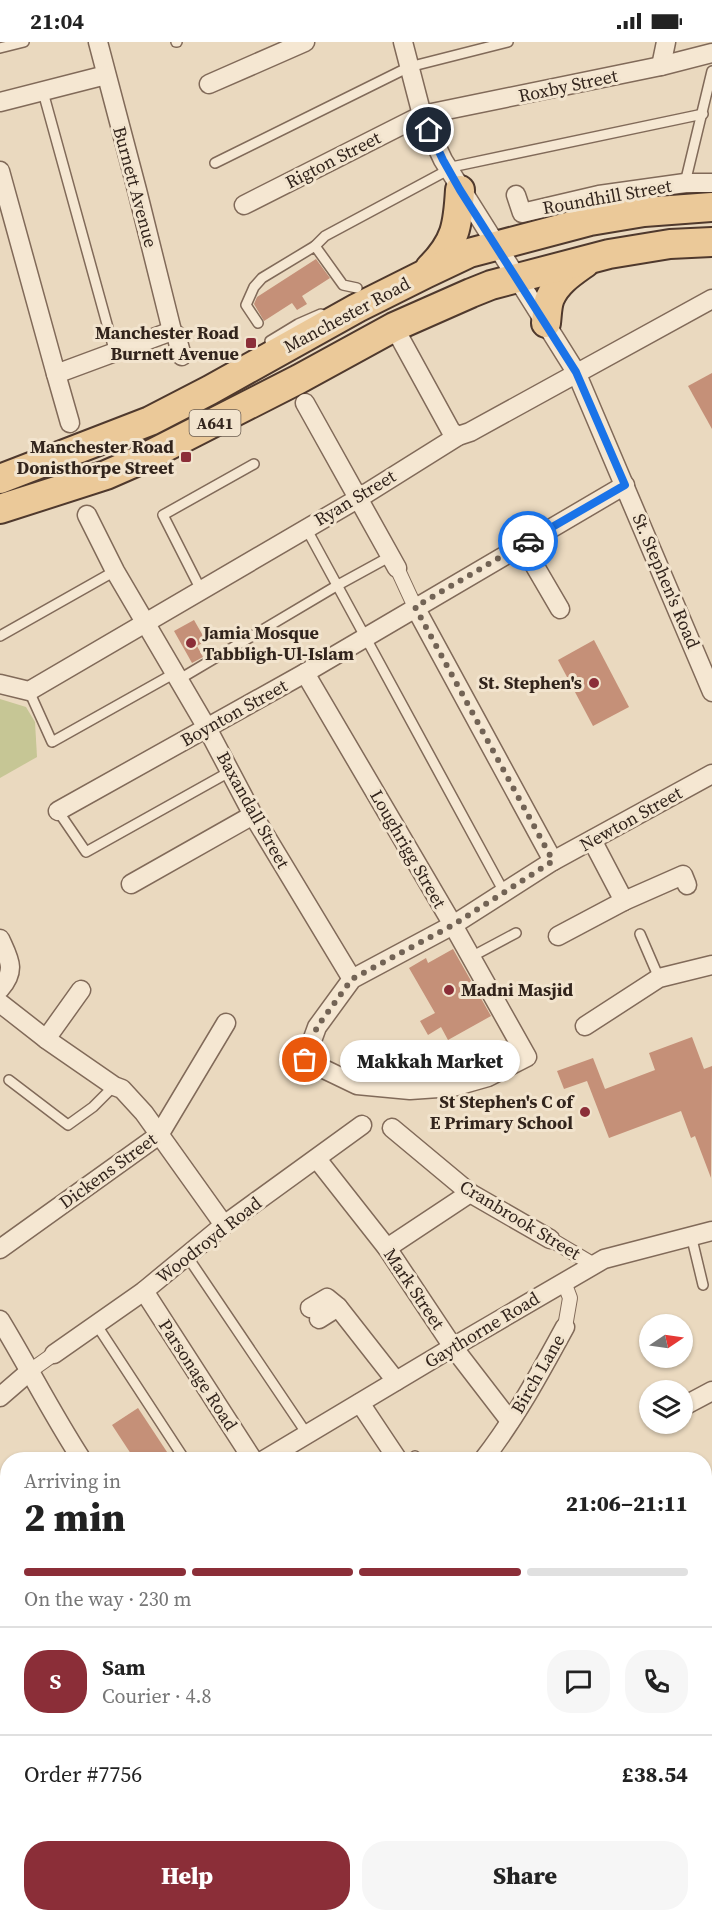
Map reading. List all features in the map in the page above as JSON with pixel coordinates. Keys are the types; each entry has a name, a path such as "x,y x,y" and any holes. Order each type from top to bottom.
{"main road":[{"path":"424,273 440,258 453,237 459,212 452,176"},
{"name":"Manchester Road","path":"0,479 150,421 210,390 368,298 469,253 590,220 644,212 712,207"},
{"path":"496,246 505,251 522,254 604,241 628,251"},
{"name":"Manchester Road","path":"0,509 106,475 138,461 299,379 394,327 471,293 518,278 628,251 670,244 712,242"},
{"path":"546,323 549,299 562,280 592,259"},
{"path":"368,298 426,289 467,273 494,267 518,278"}],"street":[{"name":"Burnett Avenue","path":"98,42 172,331 176,335 182,356"},
{"path":"209,84 304,42"},
{"name":"St. Stephen's Road","path":"403,42 423,115 452,176 576,372 712,692"},
{"path":"661,66 666,42"},
{"name":"Roxby Street","path":"423,115 661,66 712,53"},
{"path":"0,102 106,75"},
{"name":"Rigton Street","path":"244,205 423,115"},
{"path":"0,171 6,223 70,423"},
{"name":"Roundhill Street","path":"516,195 522,213 599,195 685,183 712,183"},
{"name":"Ryan Street","path":"29,691 359,498 458,436 470,432 712,299"},
{"path":"394,327 451,431 458,436"},
{"path":"56,374 172,331"},
{"path":"305,403 394,562 415,607 553,861"},
{"name":"Boynton Street","path":"58,811 305,673 625,485"},
{"name":"Baxandall Street","path":"87,515 115,571 207,728 253,815 352,979"},
{"path":"522,544 560,609"},
{"name":"Loughrigg Street","path":"305,673 453,925 527,1057 488,1077 453,1087 410,1090 357,1085 305,1060"},
{"path":"0,684 29,691"},
{"name":"Newton Street","path":"305,1060 317,1027 352,979 453,925 553,861 712,774"},
{"path":"131,884 253,815"},
{"path":"592,840 624,901"},
{"path":"558,936 624,901 683,876 687,885"},
{"path":"0,939 11,965 3,986"},
{"path":"585,1026 607,1022 659,978 712,965"},
{"path":"46,1039 81,990"},
{"path":"0,1003 46,1039 114,1086 122,1089 144,1113 224,1226"},
{"name":"Dickens Street","path":"0,1249 159,1135 207,1039 226,1023"},
{"name":"Woodroyd Road","path":"54,1354 144,1291 224,1226 362,1125"},
{"name":"Cranbrook Street","path":"392,1128 470,1193 594,1265"},
{"name":"Mark Street","path":"316,1159 387,1248 453,1347 510,1421"},
{"path":"387,1248 470,1193"},
{"name":"Gaythorne Road","path":"277,1452 604,1259 712,1231"},
{"name":"Birch Lane","path":"493,1452 565,1328 570,1298 564,1282"},
{"name":"Parsonage Road","path":"144,1291 248,1452"},
{"path":"315,1313 333,1302 396,1381"},
{"path":"0,1320 76,1452"},
{"path":"0,1397 54,1354"},
{"path":"693,1401 712,1391"},
{"path":"360,1403 403,1452"}],"lane":[{"path":"0,48 24,42"},
{"path":"215,163 410,67 508,42"},
{"path":"685,183 712,71"},
{"path":"43,92 115,353"},
{"path":"258,322 246,305 254,287 262,278 315,246 325,236 452,176 703,114"},
{"path":"315,246 343,285 368,298"},
{"path":"266,344 308,318 368,298"},
{"path":"210,390 238,363"},
{"path":"201,590 163,515 254,464"},
{"path":"306,528 504,892"},
{"path":"29,691 52,742 176,676 338,585 394,562"},
{"path":"0,636 115,571"},
{"path":"58,811 86,852 231,771"},
{"path":"471,957 516,933"},
{"path":"640,934 659,978"},
{"path":"9,1080 68,1125 93,1107 114,1086"},
{"path":"691,1235 703,1285"},
{"path":"187,1256 307,1434"},
{"path":"96,1324 181,1452"}],"green space":[{"path":"0,699 26,707 35,722 37,757 0,778"}],"building":[{"path":"316,259 330,278 302,296 307,304 297,310 292,303 264,321 254,304 257,297"},
{"path":"712,373 712,429 688,386"},
{"name":"Jamia Mosque Tabbligh-Ul-Islam","path":"194,620 206,641 197,646 203,657 192,663 174,631"},
{"name":"St. Stephen's","path":"594,640 629,707 593,726 558,660"},
{"name":"Madni Masjid","path":"453,949 491,1016 448,1040 441,1027 428,1035 420,1021 435,1013 409,968 426,958 428,963"},
{"path":"692,1037 704,1069 712,1066 711,1178 695,1136 691,1138 681,1111 609,1138 587,1081 564,1089 557,1071 593,1058 605,1089 655,1070 649,1053"},
{"path":"138,1408 167,1452 130,1452 112,1425"}],"way so far":[{"path":"305,1060 317,1027 352,979 453,925 553,861 415,607 528,541"}],"place":[{"name":"Manchester Road Burnett Avenue","path":"251,343"},
{"name":"Manchester Road Donisthorpe Street","path":"186,457"},
{"name":"Jamia Mosque Tabbligh-Ul-Islam","path":"191,643"},
{"name":"St. Stephen's","path":"594,683"},
{"name":"Madni Masjid","path":"449,990"},
{"name":"Makkah Market","path":"305,1060"},
{"name":"St Stephen's C of E Primary School","path":"585,1112"}],"route":[{"path":"429,130 460,190 576,372 625,485 528,541"}]}
